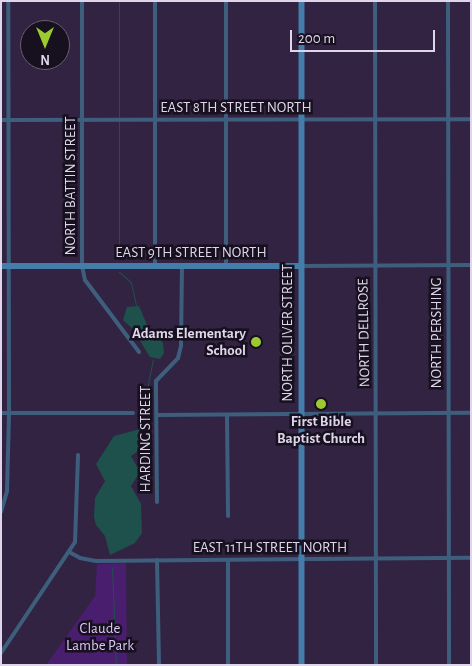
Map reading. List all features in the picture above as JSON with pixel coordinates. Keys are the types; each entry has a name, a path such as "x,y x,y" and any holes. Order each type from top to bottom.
{"main road":[{"name":"NORTH OLIVER STREET","path":"302,1 300,266 302,665"},
{"name":"EAST 9TH STREET NORTH","path":"1,266 300,266"}],"street":[{"path":"1,512 8,491 8,1"},
{"name":"NORTH BATTIN STREET","path":"82,1 82,266 85,280 139,352"},
{"path":"155,1 155,266"},
{"path":"226,1 226,266"},
{"name":"NORTH DELLROSE","path":"375,1 376,665"},
{"name":"NORTH PERSHING","path":"448,1 450,665"},
{"name":"EAST 8TH STREET NORTH","path":"1,120 471,118"},
{"name":"EAST 9TH STREET NORTH","path":"300,266 471,265"},
{"name":"HARDING STREET","path":"158,502 157,376 178,358 181,346 182,266"},
{"path":"1,413 133,413"},
{"path":"157,415 471,413"},
{"path":"227,415 228,516"},
{"path":"1,653 71,552 78,529 78,455"},
{"name":"EAST 11TH STREET NORTH","path":"71,552 87,560 471,558"},
{"path":"157,560 159,665"},
{"path":"228,560 228,665"}],"green space":[{"name":"Claude Lambe Park","path":"126,563 127,665 46,665 95,596 97,564"}],"shaded area":[{"path":"139,306 147,325 163,343 164,353 160,359 150,357 132,328 123,320 127,307"},
{"path":"140,429 143,443 140,450 131,456 140,472 131,486 141,504 142,533 135,543 110,555 105,536 96,525 94,517 95,498 105,481 96,464 114,436"}],"waterway":[{"path":"119,1 119,117"},
{"path":"119,121 119,258"},
{"path":"119,272 131,282 136,305"},
{"path":"141,419 153,359"},
{"path":"112,567 116,665"}],"place":[{"name":"Adams Elementary School","path":"256,342"},
{"name":"First Bible Baptist Church","path":"321,404"}]}
